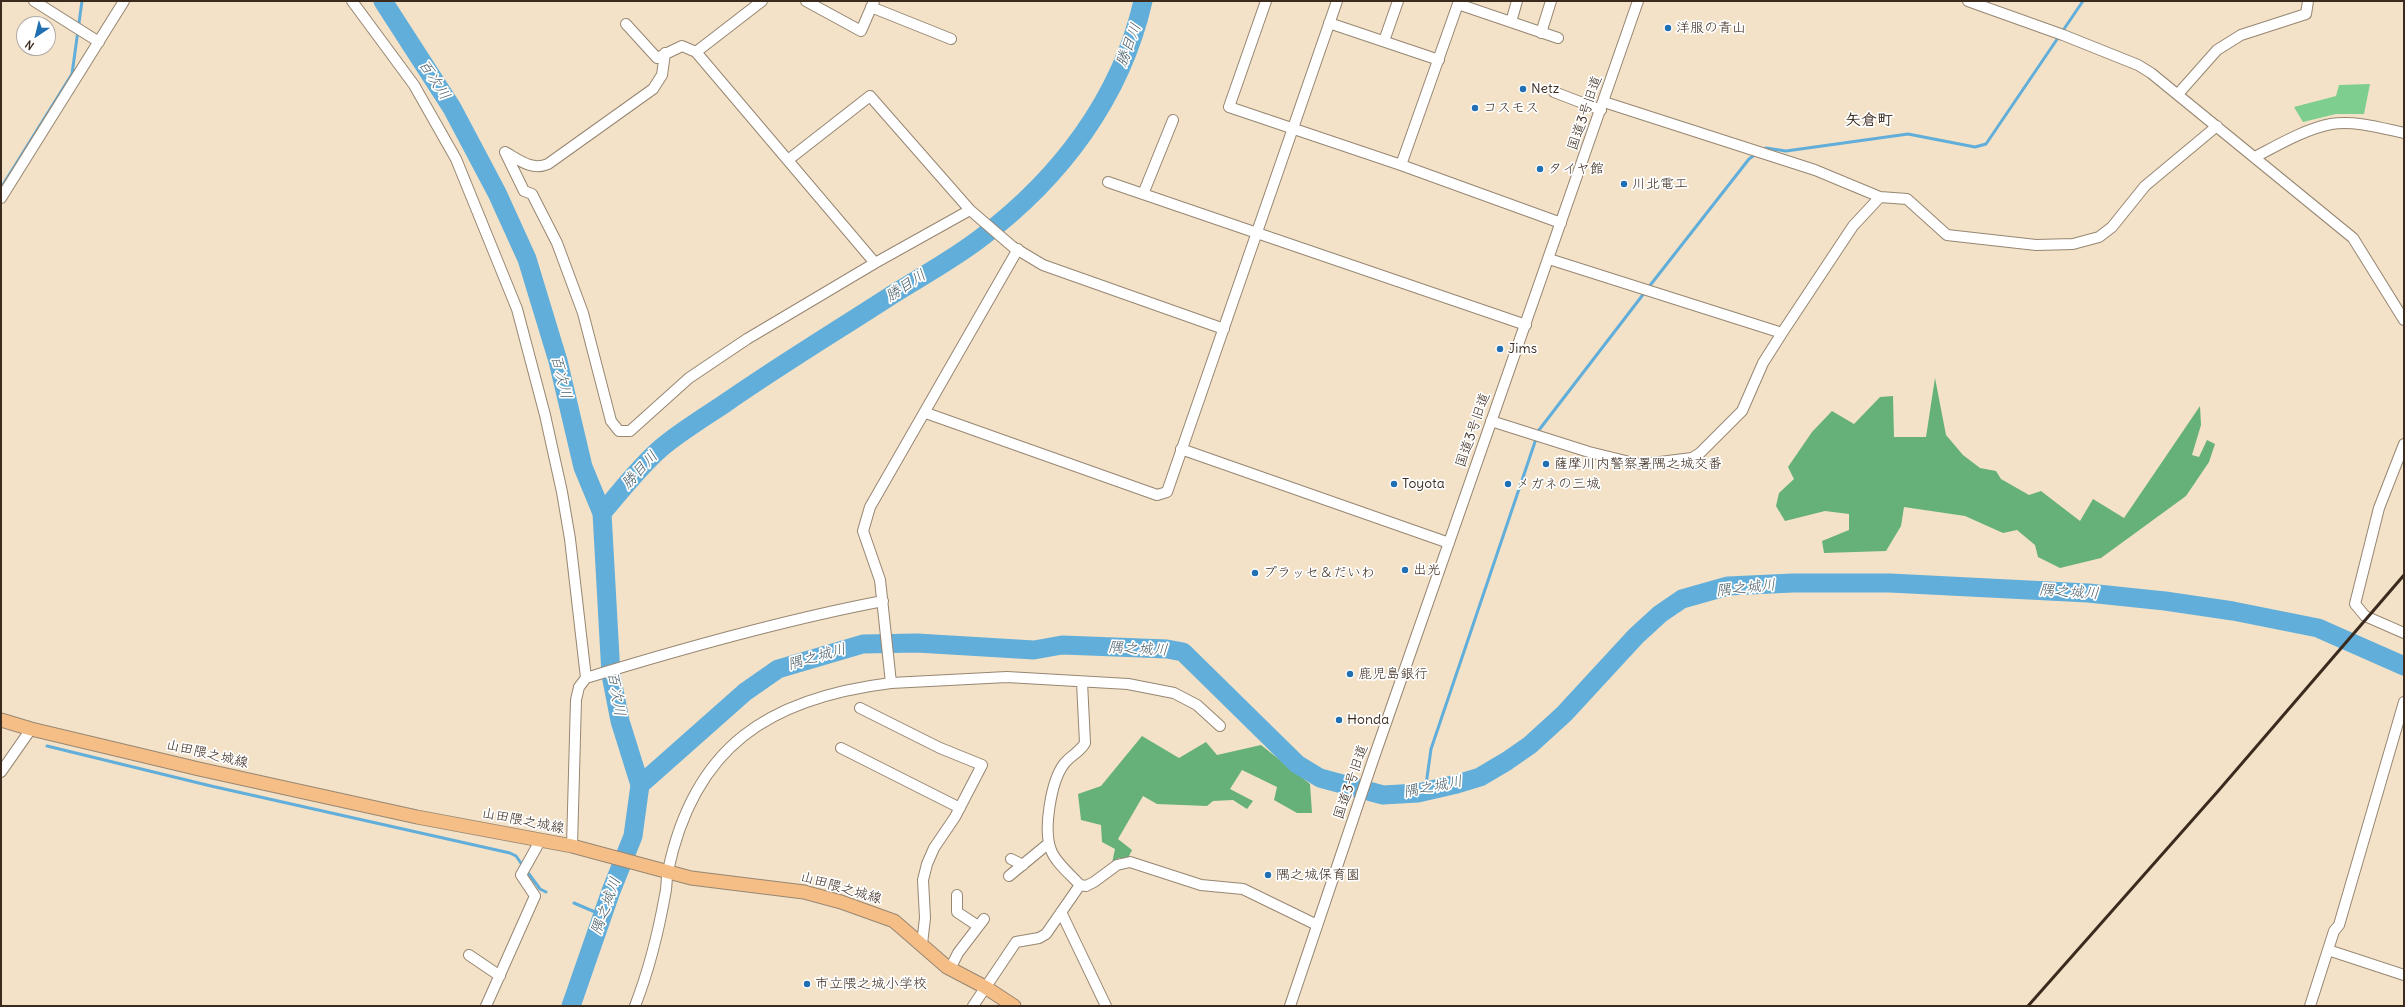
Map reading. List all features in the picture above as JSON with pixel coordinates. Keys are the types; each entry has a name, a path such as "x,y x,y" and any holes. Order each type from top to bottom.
{"main road":[{"name":"山田隈之城線","path":"1,720 31,729 416,817 578,848 665,871 714,882 804,892 841,902 894,921 950,969 985,987 1014,1006"}],"street":[{"path":"34,1 99,42"},
{"path":"2,194 124,1"},
{"path":"352,1 414,85 456,159 517,309 544,408 562,492 589,678"},
{"path":"696,52 762,1"},
{"path":"806,1 861,31 872,4 952,39"},
{"path":"1266,1 1229,108 1401,165 1561,223"},
{"path":"926,413 1157,495 1167,492 1337,1"},
{"path":"1384,42 1398,1"},
{"path":"1511,22 1518,1"},
{"path":"1541,33 1551,1"},
{"name":"国道3号旧道","path":"1290,1006 1372,763 1638,1"},
{"path":"1968,1 2060,34 2138,65 2178,94 2353,238 2404,320"},
{"path":"2178,94 2217,50 2242,35 2306,14 2308,1"},
{"path":"1401,165 1439,60 1458,2 1558,38"},
{"path":"1329,23 1439,60"},
{"path":"626,24 657,58 682,46 696,52 875,263"},
{"path":"665,53 662,75 653,89 548,164 541,168 532,167 505,152 524,191 532,194 556,243 583,313 611,421 618,431 630,431 689,378 747,339 875,263 972,212"},
{"path":"1554,92 1815,170 1880,197 1907,200 1947,235 2036,245 2086,242 2099,237 2112,227 2144,186 2217,126"},
{"path":"788,160 870,96 972,212 1015,248 1043,265 1224,328"},
{"path":"1143,194 1173,120"},
{"path":"2255,157 2316,128 2332,124 2352,124 2404,133"},
{"path":"1108,182 1258,232 1526,325"},
{"path":"1491,421 1537,436 1634,463 1644,464 1692,458 1700,453 1742,411 1763,363 1782,333 1853,226 1880,197"},
{"path":"891,680 880,580 863,532 865,520 870,507 926,413 1015,248"},
{"path":"1549,259 1782,333"},
{"path":"2404,444 2379,508 2355,604 2365,616 2404,633"},
{"path":"1182,449 1450,543"},
{"path":"578,848 576,700 579,687 589,678 648,660 836,610 883,601"},
{"path":"635,1006 654,949 666,893 665,871 693,796 711,768 734,743 753,727 777,713 810,700 857,687 891,680 1007,677 1128,684 1174,693 1197,705 1220,726"},
{"path":"1080,886 1051,851 1046,831 1057,780 1064,765 1081,750 1086,743 1082,682"},
{"path":"2310,1006 2334,931 2339,925 2404,702"},
{"path":"860,708 940,748 982,765 960,808 934,848 927,864 923,880 925,918 922,944"},
{"path":"1,772 31,729"},
{"path":"841,748 960,808"},
{"path":"486,1006 535,896 521,875 540,841"},
{"path":"1009,876 1049,843"},
{"path":"1011,859 1022,865"},
{"path":"1080,886 1086,886 1094,882 1117,865 1130,862 1201,885 1242,890 1317,925"},
{"path":"973,1006 1016,942 1039,938 1046,934 1080,886"},
{"path":"950,969 958,953 981,923 957,912 958,895"},
{"path":"1061,912 1106,1006"},
{"path":"2328,950 2404,975"},
{"path":"469,955 500,976"}],"green space":[{"path":"2370,84 2364,114 2336,114 2303,122 2294,107 2336,96 2339,85"},
{"path":"1935,378 1946,435 1963,455 1980,468 1996,471 2001,479 2029,495 2041,491 2080,521 2093,499 2124,518 2200,406 2201,425 2192,455 2199,457 2207,440 2215,444 2209,462 2186,496 2101,558 2060,568 2038,557 2035,545 2017,530 2003,533 1965,516 1904,507 1901,526 1886,551 1824,553 1822,541 1849,530 1849,514 1825,511 1785,521 1776,506 1779,493 1794,479 1788,467 1812,432 1832,411 1854,424 1880,397 1893,396 1894,437 1926,437"},
{"path":"1142,736 1179,758 1206,742 1217,755 1261,745 1310,784 1312,813 1297,813 1274,800 1277,787 1242,770 1230,789 1253,801 1247,809 1233,800 1213,801 1207,806 1157,804 1143,796 1118,839 1132,850 1128,858 1119,858 1112,863 1115,849 1102,842 1101,825 1081,820 1078,794 1101,786"}],"waterway":[{"path":"1,188 72,74 82,1"},
{"name":"百次川","path":"383,1 452,108 497,193 527,259 558,361 583,467 602,513 611,675 620,721 640,785"},
{"name":"勝目川","path":"602,513 645,463 676,436 788,361 961,252 1010,214 1037,189 1084,133 1103,103 1120,70 1133,37 1143,1"},
{"path":"1763,150 1766,148 1786,151 1908,134 1975,147 1986,144 2083,1"},
{"path":"1648,288 1749,159 1756,154"},
{"path":"1425,792 1431,749 1539,430 1645,292"},
{"name":"隅之城川","path":"571,1006 611,891 633,836 640,785 745,692 778,669 863,644 917,643 1034,650 1062,645 1167,649 1183,652 1297,764 1320,778 1383,795 1418,793 1457,784 1480,777 1507,761 1530,745 1564,714 1636,636 1660,614 1682,599 1728,586 1793,583 1890,583 2088,593 2165,601 2233,611 2318,628 2404,666"},
{"path":"47,746 211,786 510,853 516,856 523,866"},
{"path":"526,870 540,889 546,892"},
{"path":"574,903 602,915"}],"railway":[{"path":"2028,1006 2219,790 2404,575"}],"place":[{"name":"洋服の青山","path":"1668,28"},
{"name":"Netz","path":"1523,89"},
{"name":"コスモス","path":"1475,108"},
{"name":"タイヤ館","path":"1540,169"},
{"name":"川北電工","path":"1624,184"},
{"name":"Jims","path":"1500,349"},
{"name":"薩摩川内警察署隅之城交番","path":"1546,464"},
{"name":"Toyota","path":"1394,484"},
{"name":"メガネの三城","path":"1508,484"},
{"name":"出光","path":"1405,570"},
{"name":"プラッセ＆だいわ","path":"1255,573"},
{"name":"鹿児島銀行","path":"1350,674"},
{"name":"Honda","path":"1339,720"},
{"name":"隅之城保育園","path":"1268,875"},
{"name":"市立隈之城小学校","path":"807,984"}],"district":[{"name":"矢倉町","path":"1869,120"}]}
